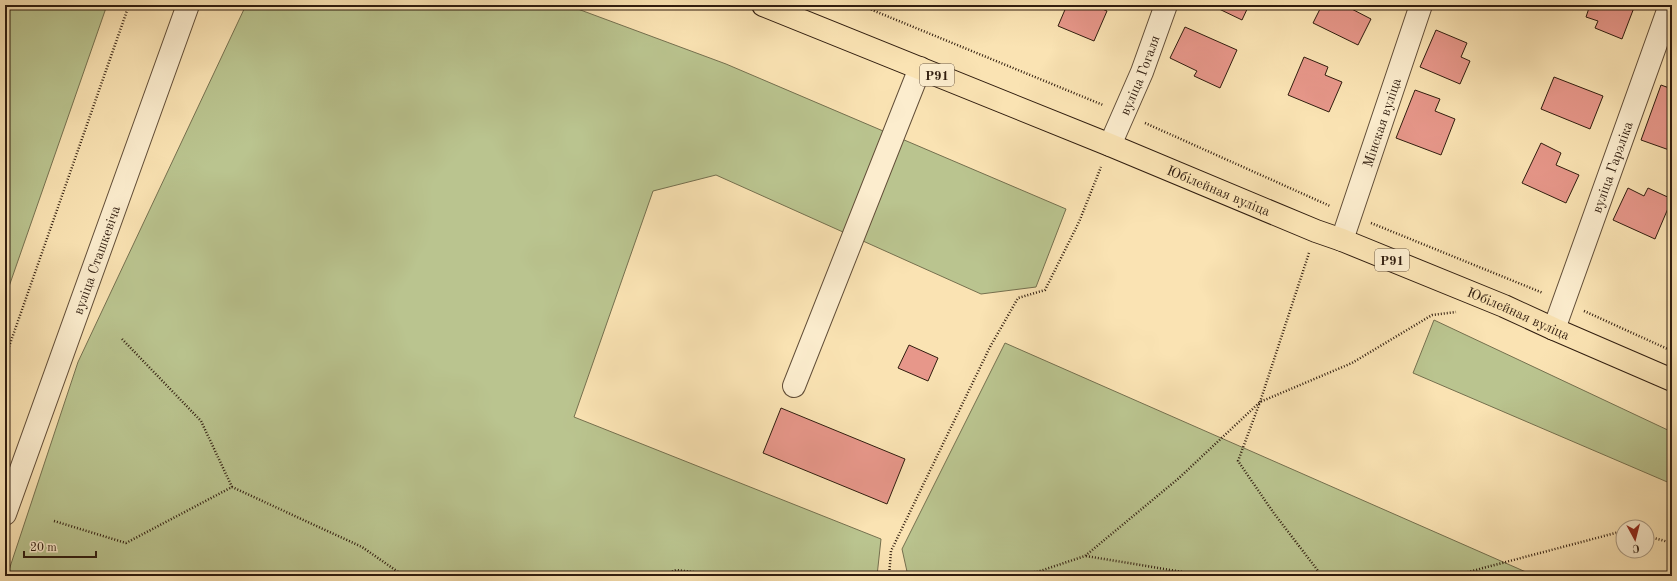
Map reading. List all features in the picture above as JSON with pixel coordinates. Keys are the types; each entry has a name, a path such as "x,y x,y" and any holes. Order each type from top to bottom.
{"main road":[{"name":"Юбілейная вуліца","path":"763,5 1110,145 1316,232 1342,240 1504,306 1672,380"}],"street":[{"name":"вуліца Сташкевіча","path":"5,514 188,5"},
{"name":"вуліца Гогаля","path":"1110,145 1142,72 1166,5"},
{"name":"Мінская вуліца","path":"1342,240 1421,5"},
{"name":"вуліца Гарэліка","path":"1554,329 1670,5"},
{"path":"794,386 920,68"}],"path":[{"path":"5,358 129,5"},
{"path":"860,5 1124,114 1350,215 1563,302 1672,351"},
{"path":"889,576 891,551 990,348 1018,298 1045,290 1079,222 1110,145"},
{"path":"1316,232 1260,402 1238,461 1273,512 1322,576"},
{"path":"962,576 1037,572 1085,556 1179,478 1260,402 1352,363 1432,315 1461,312"},
{"path":"122,339 201,421 232,487 362,547 404,576"},
{"path":"54,521 126,543 232,487"},
{"path":"1452,576 1615,533"},
{"path":"1655,538 1672,543"},
{"path":"1085,556 1208,576"},
{"path":"661,576 676,570 728,576"}],"green space":[{"path":"5,5 107,5 5,298"},
{"path":"246,5 567,5 726,64 1066,209 1036,287 981,294 716,175 653,191 574,417 881,539 877,576 7,576 78,362"},
{"path":"1434,320 1672,432 1672,484 1413,373"},
{"path":"1005,343 1535,576 908,576 902,549"}],"building":[{"path":"1067,5 1093,5 1107,11 1094,41 1058,26"},
{"path":"1218,5 1249,5 1242,20 1217,8"},
{"path":"1322,5 1344,5 1371,19 1358,45 1313,23"},
{"path":"1590,5 1635,5 1622,39 1595,28 1598,21 1586,17"},
{"path":"1185,27 1237,50 1220,88 1194,76 1197,71 1170,58"},
{"path":"1436,30 1467,43 1461,57 1470,61 1460,84 1420,67"},
{"path":"1304,57 1328,67 1325,75 1342,82 1329,112 1288,95"},
{"path":"1554,77 1603,96 1590,129 1541,109"},
{"path":"1661,85 1672,89 1672,151 1641,140"},
{"path":"1415,90 1440,99 1435,111 1455,119 1441,155 1396,138"},
{"path":"1541,143 1561,153 1556,165 1579,175 1566,203 1522,183"},
{"path":"1628,188 1644,196 1648,188 1672,199 1655,239 1613,220"},
{"path":"909,345 938,358 928,381 898,368"},
{"path":"781,408 905,459 887,504 763,453"}]}
